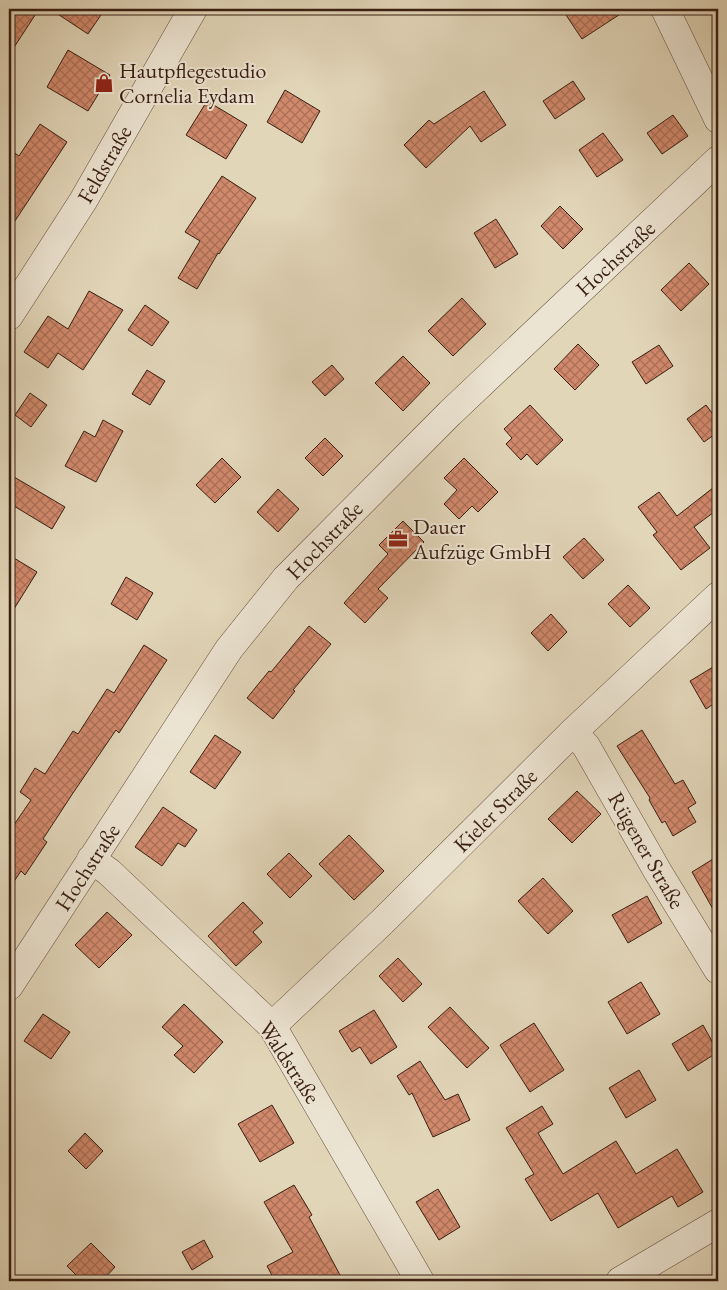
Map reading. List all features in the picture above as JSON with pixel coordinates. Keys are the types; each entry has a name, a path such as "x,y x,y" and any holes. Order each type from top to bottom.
{"street":[{"name":"Feldstraße","path":"9,316 82,201 193,9"},
{"path":"665,9 718,119"},
{"name":"Hochstraße","path":"9,986 229,649 286,578 450,413 718,160"},
{"name":"Kieler Straße","path":"272,1026 382,922 574,732 718,596"},
{"name":"Rügener Straße","path":"574,732 586,746 658,872 718,970"},
{"name":"Waldstraße","path":"91,859 109,872 272,1026 420,1281"},
{"path":"620,1281 718,1223"}],"building":[{"path":"9,9 39,9 9,55"},
{"path":"50,9 105,9 88,34"},
{"path":"562,9 628,9 582,39"},
{"path":"68,50 110,75 88,111 47,87"},
{"path":"573,81 585,99 555,119 543,101"},
{"path":"285,90 320,111 302,143 267,122"},
{"path":"484,91 506,125 481,142 470,126 426,168 404,145 429,120 434,124"},
{"path":"207,101 247,125 226,159 186,135"},
{"path":"673,115 688,136 662,154 647,133"},
{"path":"40,124 67,142 9,230 9,149 19,156"},
{"path":"603,133 623,160 597,177 579,150"},
{"path":"222,176 256,198 218,253 197,289 178,278 200,241 185,232"},
{"path":"560,206 583,229 563,249 541,226"},
{"path":"496,219 518,254 495,268 474,233"},
{"path":"689,263 709,284 681,311 661,290"},
{"path":"89,291 123,310 83,370 58,353 48,368 24,352 48,316 68,329"},
{"path":"462,298 486,324 453,356 428,331"},
{"path":"145,305 169,322 152,346 128,330"},
{"path":"578,344 599,365 575,390 554,369"},
{"path":"659,345 673,366 646,384 632,362"},
{"path":"403,356 430,383 403,411 375,383"},
{"path":"332,365 344,379 325,396 312,382"},
{"path":"147,370 165,381 150,405 132,394"},
{"path":"30,393 47,405 31,427 15,415"},
{"path":"530,405 563,440 537,465 527,454 521,460 506,444 512,438 504,429"},
{"path":"706,405 718,421 718,432 704,442 687,419"},
{"path":"103,420 123,431 96,482 65,466 84,431 95,437"},
{"path":"325,438 343,456 323,476 305,458"},
{"path":"222,458 241,477 215,503 196,485"},
{"path":"464,458 498,492 478,512 472,506 459,519 444,504 457,490 444,478"},
{"path":"9,474 65,507 52,529 9,503"},
{"path":"718,484 718,509 694,527 710,548 681,570 653,535 657,532 638,507 659,492 677,516"},
{"path":"278,489 299,509 278,532 257,512"},
{"path":"403,521 424,542 378,589 388,598 365,623 344,603 388,554 379,545"},
{"path":"584,538 604,560 583,579 563,557"},
{"path":"9,555 37,572 9,617"},
{"path":"126,577 153,593 137,620 111,604"},
{"path":"628,585 650,608 630,627 608,604"},
{"path":"551,614 567,632 548,651 531,633"},
{"path":"309,626 331,644 293,690 295,691 273,719 247,698"},
{"path":"144,645 167,660 119,733 116,730 73,793 43,839 47,842 25,875 21,871 9,889 9,832 31,800 20,792 35,768 45,774 73,731 78,734 107,689 114,693"},
{"path":"718,664 718,701 706,709 690,681"},
{"path":"642,730 675,784 683,780 696,803 688,808 696,822 673,836 665,821 662,823 649,800 650,798 617,746"},
{"path":"215,735 241,752 215,789 190,772"},
{"path":"577,791 601,814 572,843 548,819"},
{"path":"163,807 197,830 185,847 178,843 162,866 135,847"},
{"path":"349,835 384,871 354,900 319,864"},
{"path":"289,853 312,876 290,898 267,874"},
{"path":"718,856 718,918 692,872"},
{"path":"543,878 573,911 548,934 518,901"},
{"path":"647,896 662,923 628,943 612,915"},
{"path":"243,902 263,923 253,932 262,942 236,966 208,936"},
{"path":"107,912 132,935 99,968 75,945"},
{"path":"398,958 422,984 403,1002 379,976"},
{"path":"641,982 660,1014 627,1034 608,1002"},
{"path":"184,1004 223,1042 194,1073 174,1055 183,1046 162,1027"},
{"path":"450,1007 489,1048 467,1068 428,1027"},
{"path":"374,1010 397,1047 371,1064 360,1047 352,1052 339,1031"},
{"path":"43,1014 70,1032 51,1059 24,1041"},
{"path":"534,1023 564,1070 530,1092 500,1045"},
{"path":"703,1025 718,1052 688,1071 672,1044"},
{"path":"420,1061 445,1100 458,1094 470,1120 433,1137 412,1093 409,1095 397,1076"},
{"path":"639,1070 656,1100 626,1118 609,1088"},
{"path":"272,1105 294,1143 260,1162 238,1124"},
{"path":"542,1106 553,1124 538,1133 563,1174 616,1141 636,1174 677,1149 703,1192 678,1207 672,1196 618,1228 598,1193 551,1221 525,1179 534,1174 506,1128"},
{"path":"85,1133 103,1151 86,1169 68,1151"},
{"path":"294,1185 312,1215 309,1217 340,1275 328,1281 275,1281 267,1266 293,1252 264,1202"},
{"path":"438,1189 460,1227 439,1240 416,1202"},
{"path":"204,1240 213,1257 192,1270 182,1252"},
{"path":"91,1243 115,1267 102,1281 82,1281 67,1266"}],"place":[{"name":"Hautpflegestudio Cornelia Eydam","path":"104,83"},
{"name":"Dauer Aufzüge GmbH","path":"398,539"}]}
